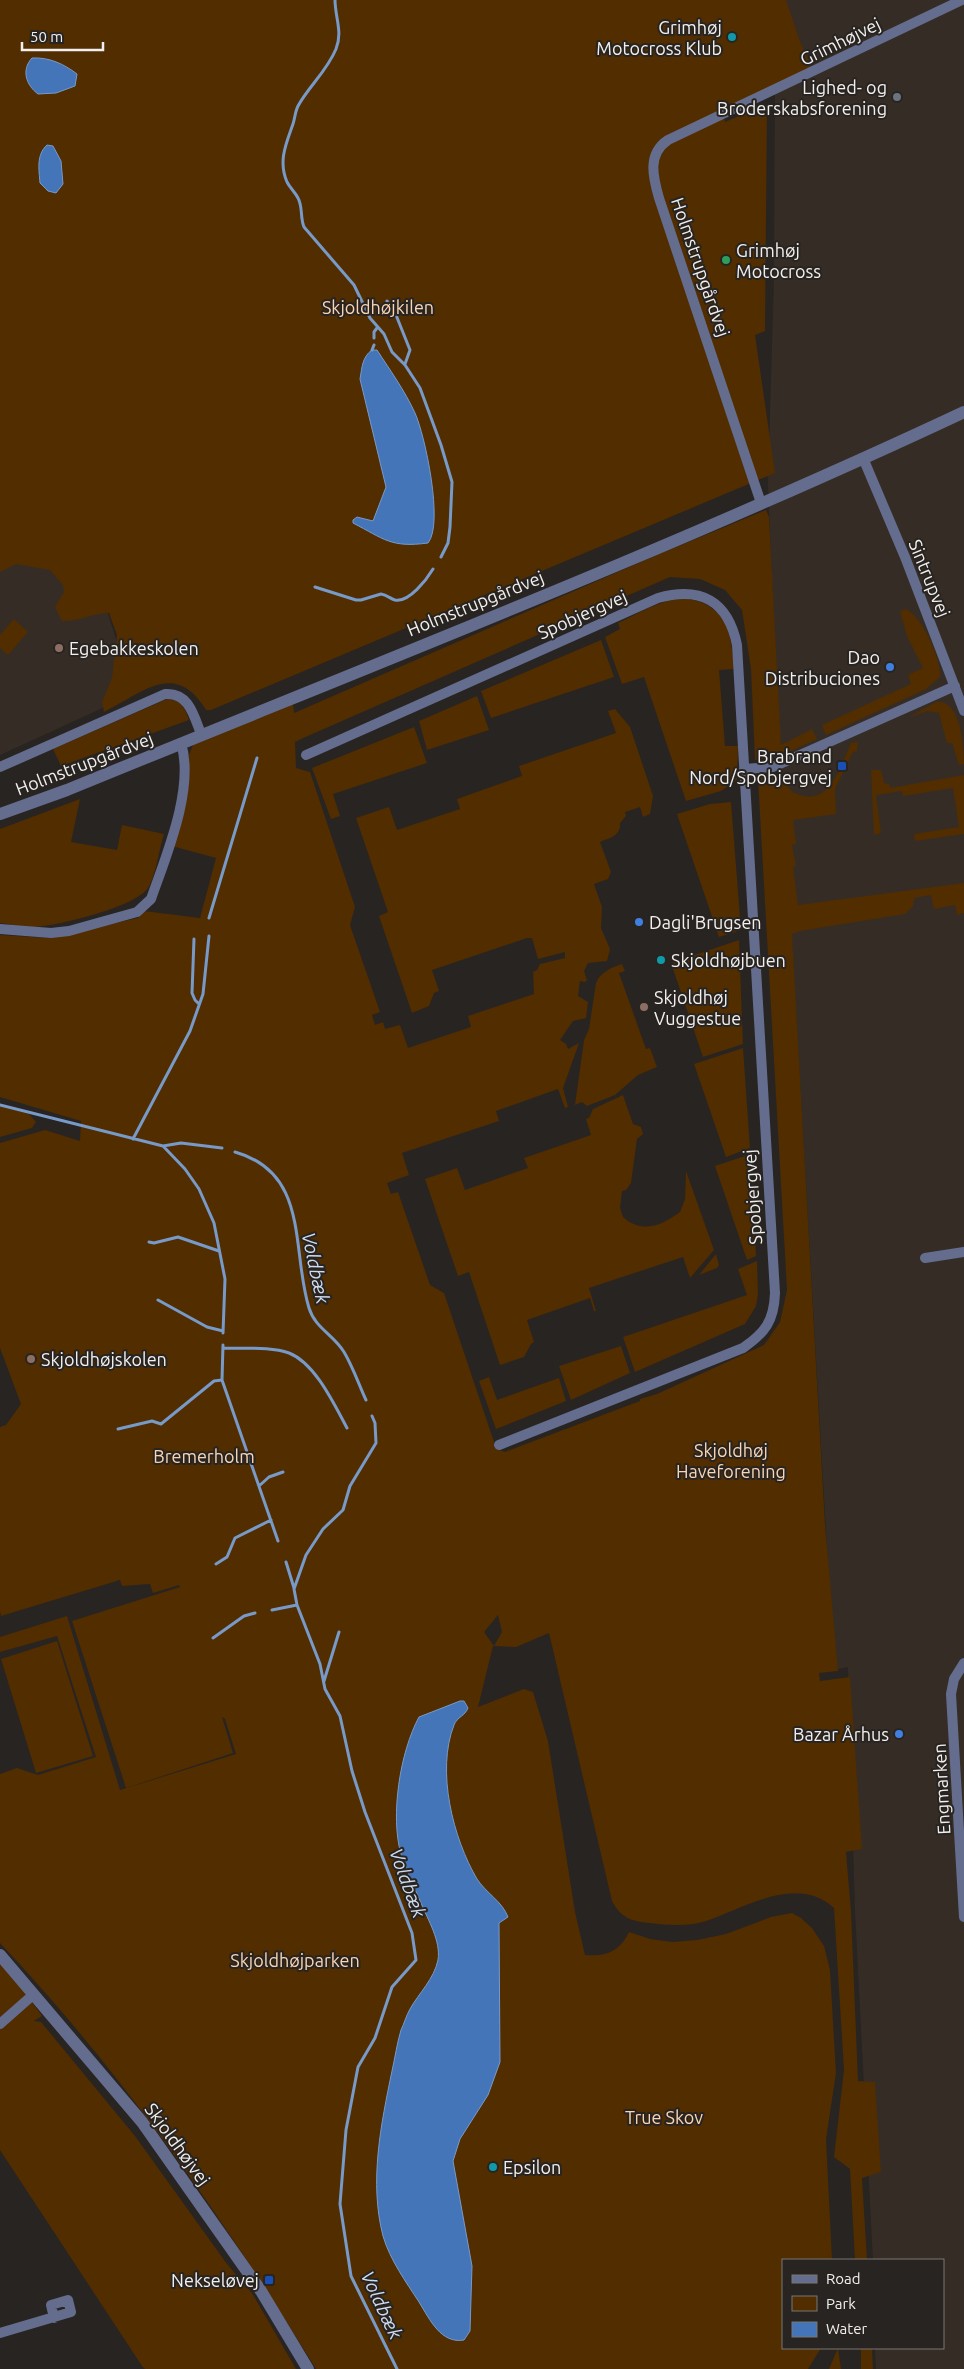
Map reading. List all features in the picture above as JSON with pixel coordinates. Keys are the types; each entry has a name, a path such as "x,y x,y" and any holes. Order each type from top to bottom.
{"street":[{"name":"Grimhøjvej","path":"655,155 659,146 668,140 962,0"},
{"name":"Holmstrupgårdvej","path":"655,155 653,179 761,503"},
{"name":"Holmstrupgårdvej","path":"0,814 67,790 761,503 964,412"},
{"name":"Sintrupvej","path":"863,458 905,557 964,711"},
{"name":"Spobjergvej","path":"306,755 410,707 474,681 597,623 658,598 676,593 691,594 716,604 725,612 734,629 737,645 775,1293 771,1317 766,1329 756,1339 742,1348 498,1445"},
{"path":"744,769 774,767 955,686"},
{"name":"Holmstrupgårdvej","path":"0,767 165,694 178,695 186,701 201,734"},
{"name":"Holmstrupgårdvej","path":"0,929 38,933 69,930 129,915 144,907 151,899 179,809 186,759 181,743"},
{"path":"925,1258 964,1252"},
{"name":"Engmarken","path":"964,1663 954,1679 951,1694 964,1917"},
{"name":"Skjoldhøjvej","path":"0,1955 142,2122 258,2287 308,2369"},
{"path":"0,2024 34,1994"},
{"path":"0,2333 54,2318"}],"shaded area":[{"path":"758,0 964,0 964,2369 876,2369 875,2349 944,2349 944,2259 873,2259 855,1911 848,1667 834,1670 774,631 768,484 774,279 775,85"},
{"name":"Egebakkeskolen","path":"0,536 104,601 133,694 0,755"}],"green space":[{"name":"Skjoldhøjkilen","path":"0,0 786,0 801,44 814,72 723,113 725,122 767,104 765,331 755,335 775,473 211,710 206,710 194,695 183,686 171,683 146,689 104,712 102,702 112,678 117,635 109,613 62,621 55,607 64,592 63,585 50,570 16,564 0,572"},
{"path":"766,510 769,517 781,745 812,729 817,739 780,756 755,760 751,669 742,610 725,590 700,579 670,577 295,742 296,768 310,772 355,907 350,925 380,1012 372,1015 375,1025 383,1022 385,1029 400,1025 408,1048 471,1027 468,1016 534,994 533,972 537,970 540,964 565,958 565,952 538,959 532,938 527,938 432,970 439,991 434,993 429,1006 412,1013 379,916 388,912 356,818 389,807 397,830 460,809 457,799 522,776 519,766 616,733 608,711 615,709 630,727 653,796 650,814 643,817 640,807 625,812 626,816 620,823 617,834 600,842 611,872 608,879 594,884 602,907 601,928 610,949 607,961 588,963 584,971 587,980 585,982 580,981 578,996 588,1002 586,1018 573,1021 560,1040 566,1044 568,1049 579,1043 563,1088 568,1107 565,1108 558,1089 496,1111 499,1121 402,1153 409,1175 387,1183 391,1194 398,1192 430,1285 444,1293 494,1442 494,1448 505,1452 657,1394 764,1345 780,1322 787,1290 758,779 766,775 777,775 781,777 794,793 811,797 817,795 828,787 841,767 844,768 846,763 843,762 851,743 858,742 857,751 853,752 835,789 836,814 793,820 796,844 792,845 796,866 793,867 798,905 964,883 964,913 957,915 955,905 934,909 931,895 914,898 913,906 905,914 800,931 792,934 825,1525 838,1671 819,1673 820,1681 850,1677 862,1849 846,1852 851,1911 858,2081 875,2082 881,2172 862,2178 867,2259 855,2259 850,2169 834,2157 844,2070 834,1908 819,1898 803,1894 787,1894 754,1902 706,1921 692,1924 656,1924 627,1918 615,1907 612,1901 549,1633 516,1647 493,1646 478,1707 524,1689 533,1692 548,1741 575,1912 585,1955 606,1954 612,1951 621,1944 629,1932 650,1939 672,1942 697,1940 726,1934 771,1917 792,1913 812,1928 824,1946 830,1970 836,2073 826,2139 832,2259 782,2259 782,2349 820,2349 808,2369 316,2369 245,2257 169,2148 88,2043 0,1943 0,1774 17,1768 38,1775 96,1757 57,1636 0,1652 0,1637 67,1616 120,1790 236,1754 225,1719 222,1717 233,1753 126,1788 72,1621 180,1587 179,1585 153,1593 150,1584 122,1586 120,1580 1,1616 0,1427 6,1425 21,1404 0,1348 0,1143 45,1130 80,1141 81,1121 0,1097 0,935 48,938 138,918 144,911 200,918 216,858 172,846 188,784 189,755 193,745 293,704 294,713 657,555","holes":["498,1615 502,1632 494,1646 484,1632"]},
{"path":"684,598 710,606 718,613 728,632 734,669 719,670 725,746 738,746 737,780 721,791 686,801 644,677 622,684 605,637 620,629 618,623 634,615 658,604"},
{"path":"906,609 919,621 930,639 938,660 940,677 926,689 826,735 822,725 911,684 908,675 923,668 907,636 900,611"},
{"path":"14,619 28,632 8,655 0,648 0,635"},
{"path":"601,640 614,677 491,718 481,691"},
{"path":"477,696 489,730 427,750 419,721"},
{"path":"167,699 182,705 189,720 61,766 53,749"},
{"path":"936,702 944,703 951,708 956,716 962,736 964,764 959,765 952,743 947,743 939,713 928,711 909,717"},
{"path":"414,727 427,763 333,794 340,816 331,819 312,768"},
{"path":"871,770 881,770 884,783 889,784 890,788 964,775 964,834 915,841 914,834 959,827 953,788 903,796 902,791 876,795 881,833 874,835"},
{"path":"80,799 71,842 117,850 122,825 164,834 155,870 148,888 141,895 128,902 77,919 34,927 0,923 0,829"},
{"path":"731,802 741,930 719,937 677,814 710,804"},
{"path":"739,940 743,1044 703,1057 671,963"},
{"path":"622,964 625,971 619,973 646,1049 650,1048 657,1067 638,1075 615,1095 587,1106 582,1102 575,1105 584,1040 589,1029 596,983 603,973"},
{"path":"743,1048 750,1148 726,1157 694,1064"},
{"path":"623,1095 633,1124 641,1127 643,1134 637,1139 631,1183 626,1190 622,1191 620,1208 623,1217 630,1222 644,1227 659,1224 680,1212 685,1199 686,1171 714,1250 690,1278 683,1257 589,1288 596,1311 594,1311 590,1298 527,1320 534,1342 524,1357 500,1365 469,1272 458,1276 425,1179 457,1168 465,1190 528,1168 524,1158 591,1135 586,1119 589,1118 593,1109"},
{"path":"0,1105 29,1114 36,1122 32,1128 0,1137"},
{"path":"751,1154 756,1256 747,1260 715,1166"},
{"path":"716,1254 719,1265 717,1268 699,1275"},
{"path":"757,1261 758,1294 756,1306 745,1324 635,1372 623,1337 747,1295 738,1269"},
{"path":"621,1346 630,1373 571,1400 559,1366"},
{"path":"489,1377 497,1400 559,1378 566,1401 496,1429 479,1381"},
{"path":"57,1641 93,1756 36,1773 1,1659"},
{"path":"0,1958 42,2016 34,2021 41,2022 135,2136 227,2264 252,2293 296,2369 145,2369 142,2366 0,2150"},
{"path":"838,2349 838,2349 841,2369 829,2369"},
{"path":"861,2349 872,2349 873,2369 861,2369"}],"water":[{"path":"32,58 50,60 72,70 77,74 75,86 56,93 38,94 30,86 26,77 27,67"},
{"path":"47,145 53,146 61,161 63,184 56,193 48,191 40,183 40,158"},
{"path":"372,350 377,350 411,405 424,440 434,499 432,533 428,543 405,544 388,541 353,523 353,520 357,517 373,521 386,487 360,379 364,359"},
{"path":"464,1701 468,1708 455,1722 449,1743 447,1763 447,1783 454,1824 468,1862 477,1879 502,1906 508,1917 499,1923 500,2062 488,2095 460,2139 453,2161 472,2266 470,2331 464,2340 456,2340 443,2334 432,2323 390,2254 383,2236 379,2216 377,2174 384,2112 401,2030 410,2009 426,1986 438,1960 438,1945 401,1854 398,1839 396,1821 402,1766 412,1731 419,1717"}],"waterway":[{"path":"335,0 339,31 338,43 328,64 297,108 284,153 284,174 300,201 304,227 354,285 370,318 384,334 392,352 405,365 420,388 441,445 452,482 448,543 441,557"},
{"path":"387,301 394,310 410,350 405,364"},
{"path":"374,338 374,332 377,328"},
{"path":"372,350 374,345"},
{"path":"315,587 356,600 381,594 395,600 400,600 412,594 433,569"},
{"path":"209,918 257,758"},
{"path":"133,1139 190,1031 203,994 209,936"},
{"path":"194,939 192,993 199,1004"},
{"name":"Voldbæk","path":"0,1105 163,1146 181,1143 222,1148"},
{"name":"Voldbæk","path":"163,1146 185,1169 199,1189 214,1223 225,1279 223,1333"},
{"name":"Voldbæk","path":"235,1152 259,1162 276,1177 287,1195 293,1216 309,1308 316,1321 344,1352 366,1400"},
{"path":"149,1242 154,1243 178,1237 219,1251"},
{"path":"158,1300 207,1327 223,1331"},
{"name":"Voldbæk","path":"223,1345 222,1380 278,1541"},
{"path":"223,1348 273,1349 289,1353 298,1358 323,1385 347,1428"},
{"path":"118,1429 152,1421 161,1424 214,1381 222,1380"},
{"name":"Voldbæk","path":"372,1416 375,1423 376,1443 350,1486 343,1510 323,1529 306,1555 294,1589 297,1605 320,1664 325,1689 340,1716 352,1771 365,1812 412,1933 416,1960 392,1987 375,2038 358,2067 346,2130 340,2204 351,2276 397,2369"},
{"path":"259,1486 269,1477 283,1472"},
{"path":"216,1564 227,1557 235,1538 271,1520"},
{"path":"286,1562 294,1588"},
{"path":"272,1610 297,1605"},
{"path":"213,1638 244,1616 255,1613"},
{"path":"324,1681 339,1632"}],"place":[{"name":"Grimhøj Motocross Klub","path":"732,37"},
{"name":"Lighed- og Broderskabsforening","path":"897,97"},
{"name":"Grimhøj Motocross","path":"726,260"},
{"name":"Egebakkeskolen","path":"59,648"},
{"name":"Dao Distribuciones","path":"890,667"},
{"name":"Brabrand Nord/Spobjergvej","path":"842,766"},
{"name":"Dagli'Brugsen","path":"639,922"},
{"name":"Skjoldhøjbuen","path":"661,960"},
{"name":"Skjoldhøj Vuggestue","path":"644,1007"},
{"name":"Skjoldhøjskolen","path":"31,1359"},
{"name":"Bazar Århus","path":"899,1734"},
{"name":"Epsilon","path":"493,2167"},
{"name":"Nekseløvej","path":"269,2280"}],"park label":[{"name":"Bremerholm","path":"204,1456"},
{"name":"Skjoldhøj Haveforening","path":"731,1460"},
{"name":"Skjoldhøjparken","path":"295,1960"},
{"name":"True Skov","path":"664,2117"}]}
